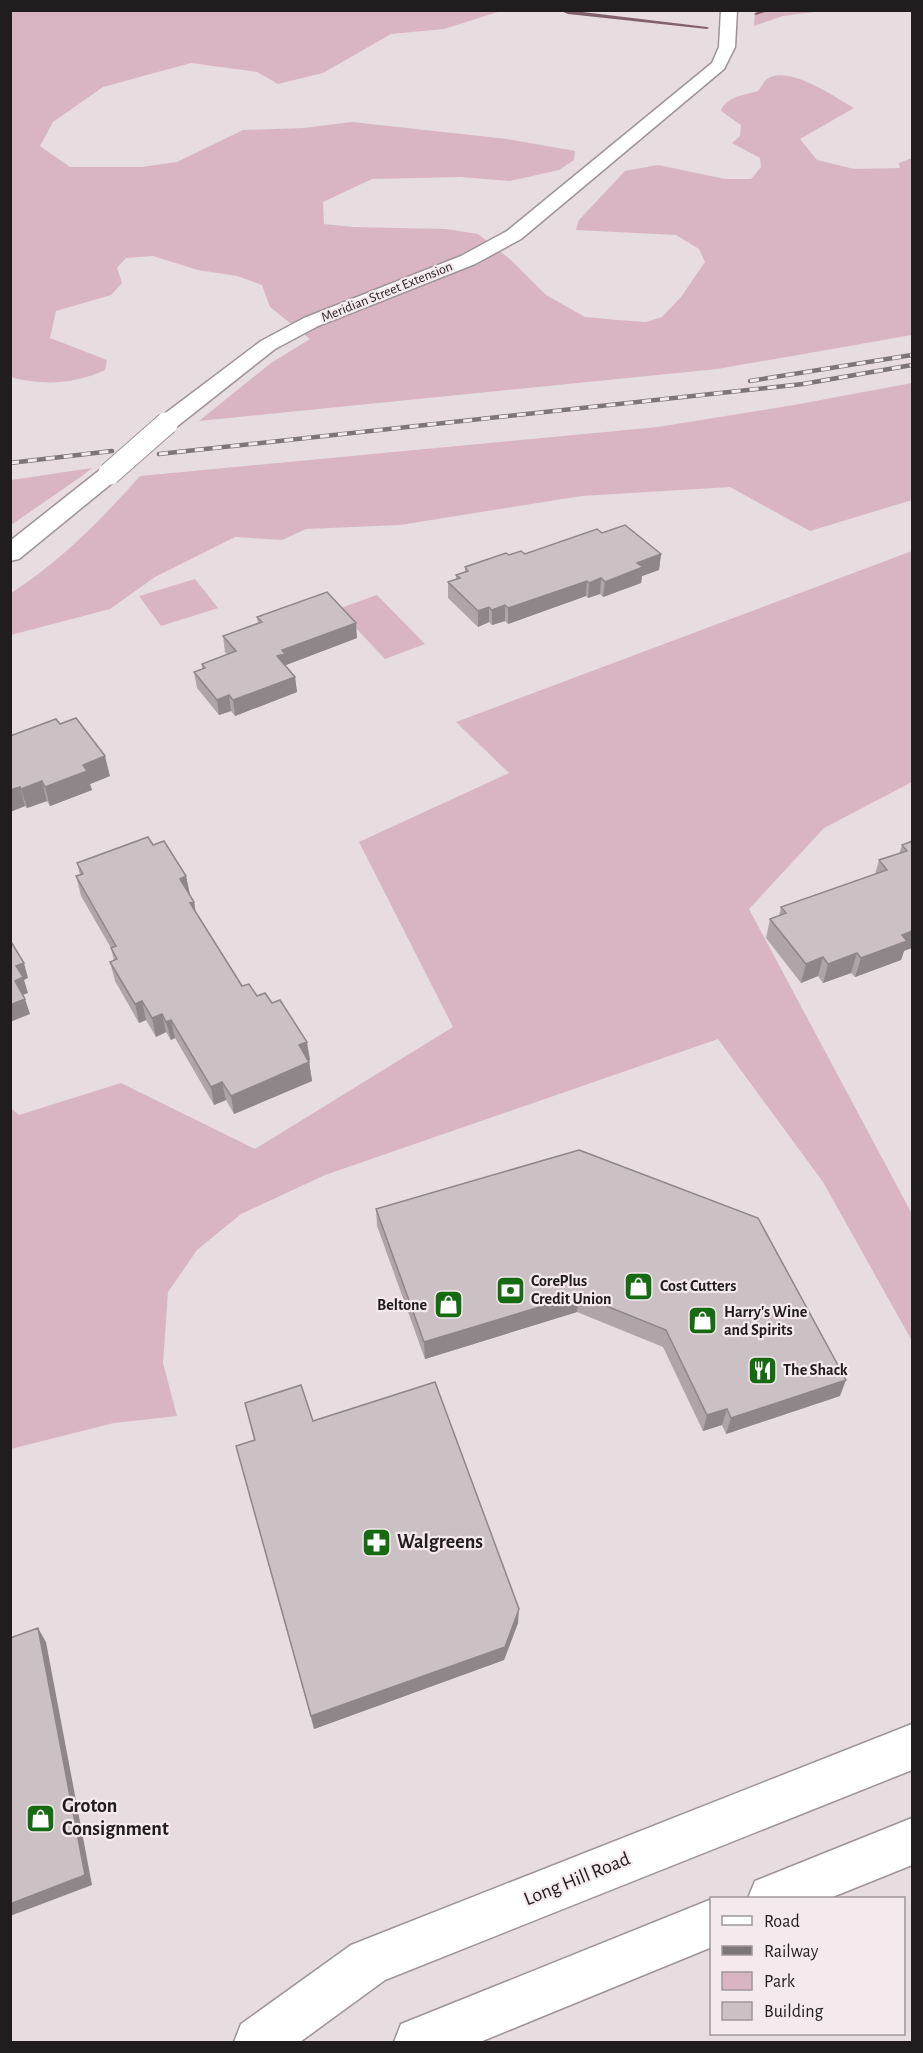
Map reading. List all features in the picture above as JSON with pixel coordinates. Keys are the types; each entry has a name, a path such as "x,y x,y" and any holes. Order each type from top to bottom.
{"street":[{"name":"Meridian Street Extension","path":"10,554 109,474 167,423 268,345 311,322 468,260 518,232 658,118 723,61 727,48 729,10"},
{"name":"Long Hill Road","path":"259,2043 368,1962 912,1746"},
{"path":"777,1897 912,1842"},
{"path":"419,2043 710,1923"}],"green space":[{"path":"755,10 821,11 783,16 754,26"},
{"path":"10,11 501,11 444,29 391,34 323,73 278,84 257,72 191,63 103,87 53,122 40,146 70,167 142,167 177,162 243,130 303,128 352,122 507,139 575,151 574,160 559,170 510,181 460,177 372,179 323,202 324,224 353,227 446,229 478,234 511,260 546,295 585,317 618,320 646,322 662,317 681,297 705,262 699,249 676,235 576,230 579,220 625,171 658,165 725,179 751,179 761,167 760,158 732,143 740,136 741,125 721,111 723,106 731,99 758,91 767,79 776,75 799,79 824,90 854,108 800,139 817,160 854,169 900,168 899,163 912,158 912,335 717,369 199,421 271,363 310,339 270,307 262,285 237,276 198,270 153,256 126,258 117,268 122,283 111,295 56,311 50,338 107,360 105,370 71,381 59,382 35,382 11,377"},
{"path":"912,383 912,500 810,531 730,487 581,496 400,525 306,529 282,540 235,537 155,577 110,609 11,635 11,593 80,539 140,476 658,427"},
{"path":"92,468 82,476 11,525 11,480"},
{"path":"912,551 912,782 824,828 749,909 912,1214 912,1341 823,1182 718,1039 325,1175 241,1214 197,1250 168,1292 163,1363 177,1416 114,1423 11,1449 11,1108 19,1115 121,1083 255,1149 453,1027 359,842 509,773 456,722"},
{"path":"195,579 218,608 161,626 139,596"},
{"path":"377,595 425,644 385,659 338,609"}],"building":[{"path":"625,525 661,554 637,563 643,567 605,582 601,578 589,583 587,581 508,608 505,605 492,610 489,607 478,611 448,582 460,578 456,575 468,571 465,567 506,553 509,555 521,551 525,554 597,529 602,533"},
{"path":"327,592 356,623 282,650 285,654 277,656 295,677 233,700 229,695 217,700 194,672 205,668 202,664 236,651 223,636 262,622 257,617"},
{"path":"76,718 105,756 83,765 87,771 45,787 42,781 21,789 20,787 10,790 10,736 56,719 60,724"},
{"path":"148,837 153,845 164,841 186,876 180,879 194,902 190,903 242,986 249,984 257,996 265,993 272,1003 280,1000 307,1042 299,1045 309,1062 231,1096 222,1082 211,1087 171,1020 166,1022 162,1014 152,1018 142,1001 135,1004 110,962 117,959 111,948 116,946 76,876 83,874 77,863"},
{"path":"912,841 912,931 902,935 907,941 861,958 857,953 828,964 823,957 806,964 770,919 786,913 781,907 887,870 879,860 907,851 902,845"},
{"path":"10,940 24,963 16,966 23,977 15,981 25,999 10,1005"},
{"path":"579,1150 758,1218 846,1380 731,1418 727,1409 707,1415 666,1330 579,1295 424,1342 376,1209"},
{"name":"Walgreens","path":"435,1382 519,1609 505,1647 311,1716 236,1446 255,1440 245,1403 301,1385 313,1421"},
{"path":"38,1628 85,1875 10,1904 10,1638"}],"waterway":[{"path":"561,10 568,13 707,28"},
{"path":"756,14 769,10"}],"railway":[{"path":"750,381 912,355"},
{"path":"159,454 803,384 912,365"},
{"path":"10,463 112,451"}],"place":[{"name":"Cost Cutters","path":"639,1286"},
{"name":"CorePlus Credit Union","path":"510,1290"},
{"name":"Beltone","path":"448,1305"},
{"name":"Harry's Wine and Spirits","path":"703,1321"},
{"name":"The Shack","path":"762,1370"},
{"name":"Walgreens","path":"376,1542"},
{"name":"Groton Consignment","path":"41,1818"}]}
